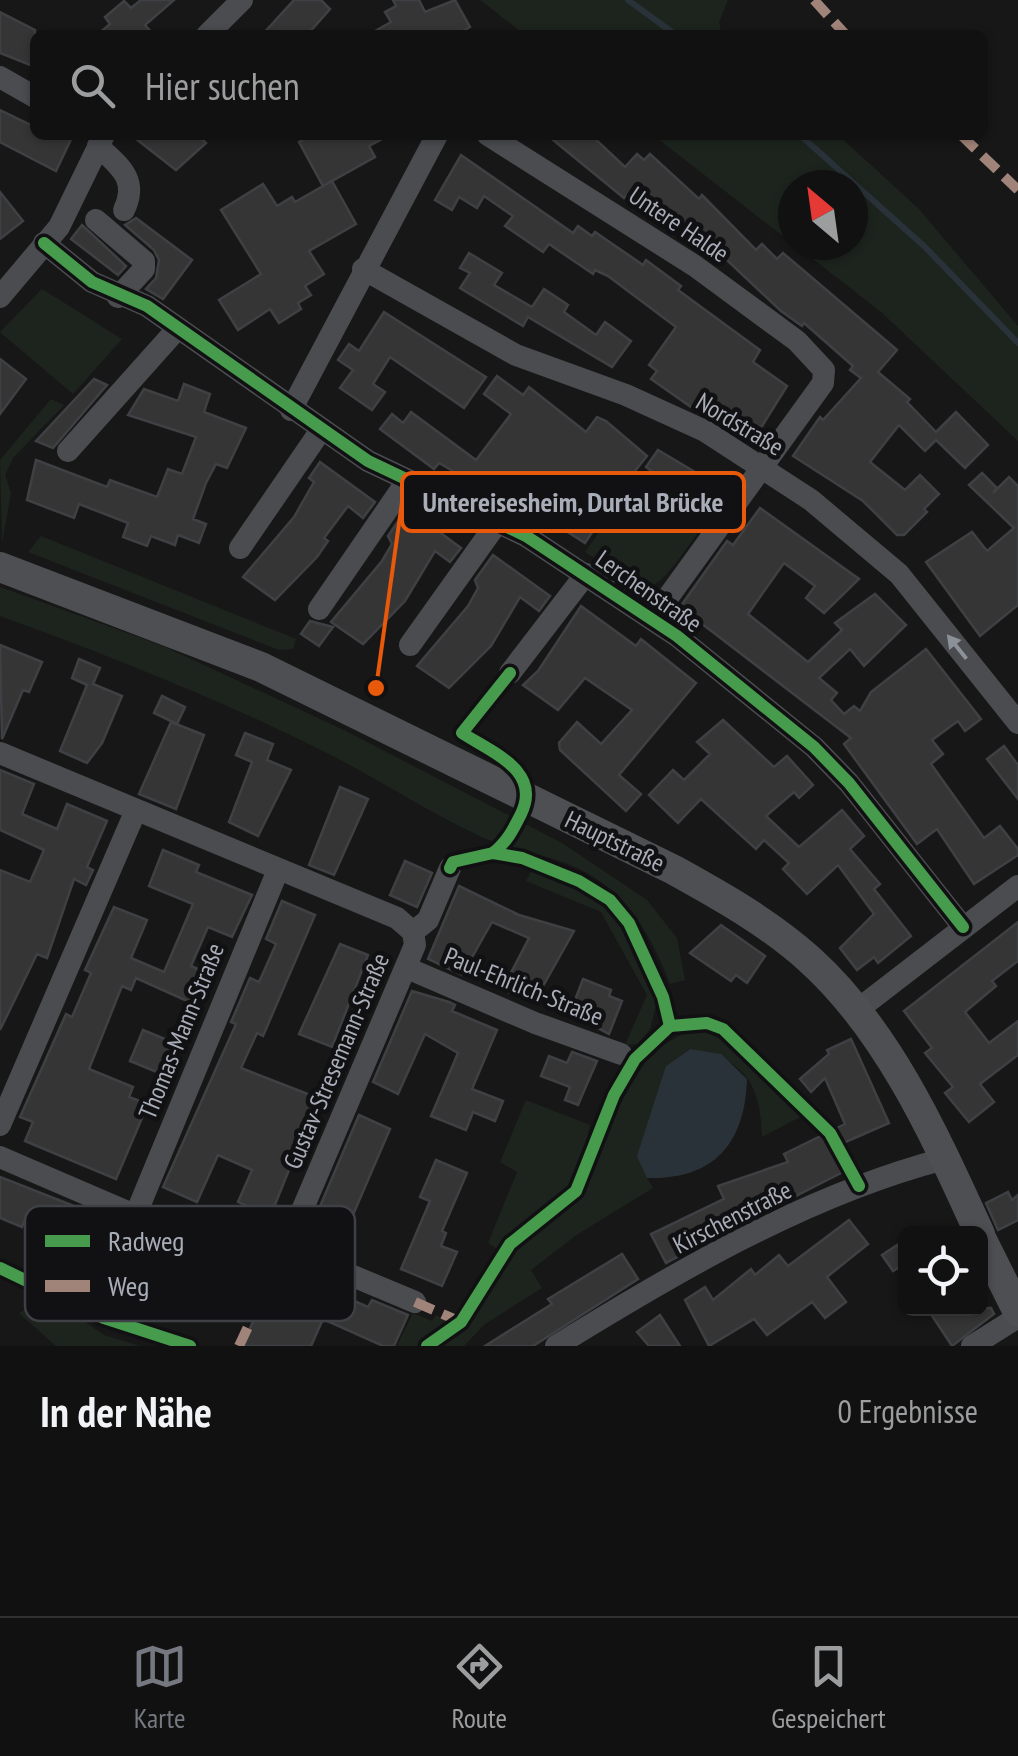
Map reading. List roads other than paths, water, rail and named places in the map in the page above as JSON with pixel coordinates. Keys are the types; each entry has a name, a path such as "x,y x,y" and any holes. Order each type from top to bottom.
{"main road":[{"name":"Hauptstraße","path":"0,567 260,666 674,870 771,929 810,960 856,1011 895,1068 976,1226"},
{"name":"Hauptstraße","path":"988,1251 1018,1315"}],"street":[{"path":"212,30 242,0"},
{"path":"0,77 30,94"},
{"path":"1,293 59,227 101,140"},
{"path":"103,140 126,173 130,196 124,210"},
{"path":"292,410 434,140"},
{"name":"Untere Halde","path":"496,140 695,266 820,362 825,375 762,467"},
{"path":"96,220 144,262 144,269 118,297"},
{"name":"Lerchenstraße","path":"44,244 118,297 147,306 321,430 406,481 498,522 652,618 814,747 849,784 963,927"},
{"name":"Nordstraße","path":"363,269 516,355 626,394 705,431 811,500 899,574 1018,723"},
{"path":"68,451 178,328"},
{"path":"240,548 321,430"},
{"path":"652,618 762,467"},
{"path":"319,609 406,481"},
{"path":"410,645 498,522"},
{"path":"510,673 586,574"},
{"name":"Gustav-Stresemann-Straße","path":"0,753 396,918 413,932 415,946 407,968 304,1206"},
{"path":"0,1125 136,810"},
{"name":"Gustav-Stresemann-Straße","path":"413,932 428,920 450,868"},
{"name":"Thomas-Mann-Straße","path":"139,1206 278,870"},
{"path":"856,1011 1018,886"},
{"name":"Paul-Ehrlich-Straße","path":"407,968 535,1024 620,1054"},
{"path":"0,1156 117,1206"},
{"name":"Kirschenstraße","path":"563,1344 820,1203 892,1172 944,1158"},
{"path":"355,1277 415,1302"},
{"path":"972,1346 1018,1315"}],"waterway":[{"path":"628,0 669,30"},
{"path":"806,140 925,247 1018,343"}],"place":[{"name":"Untereisesheim, Durtal Brücke","path":"376,688"}]}
